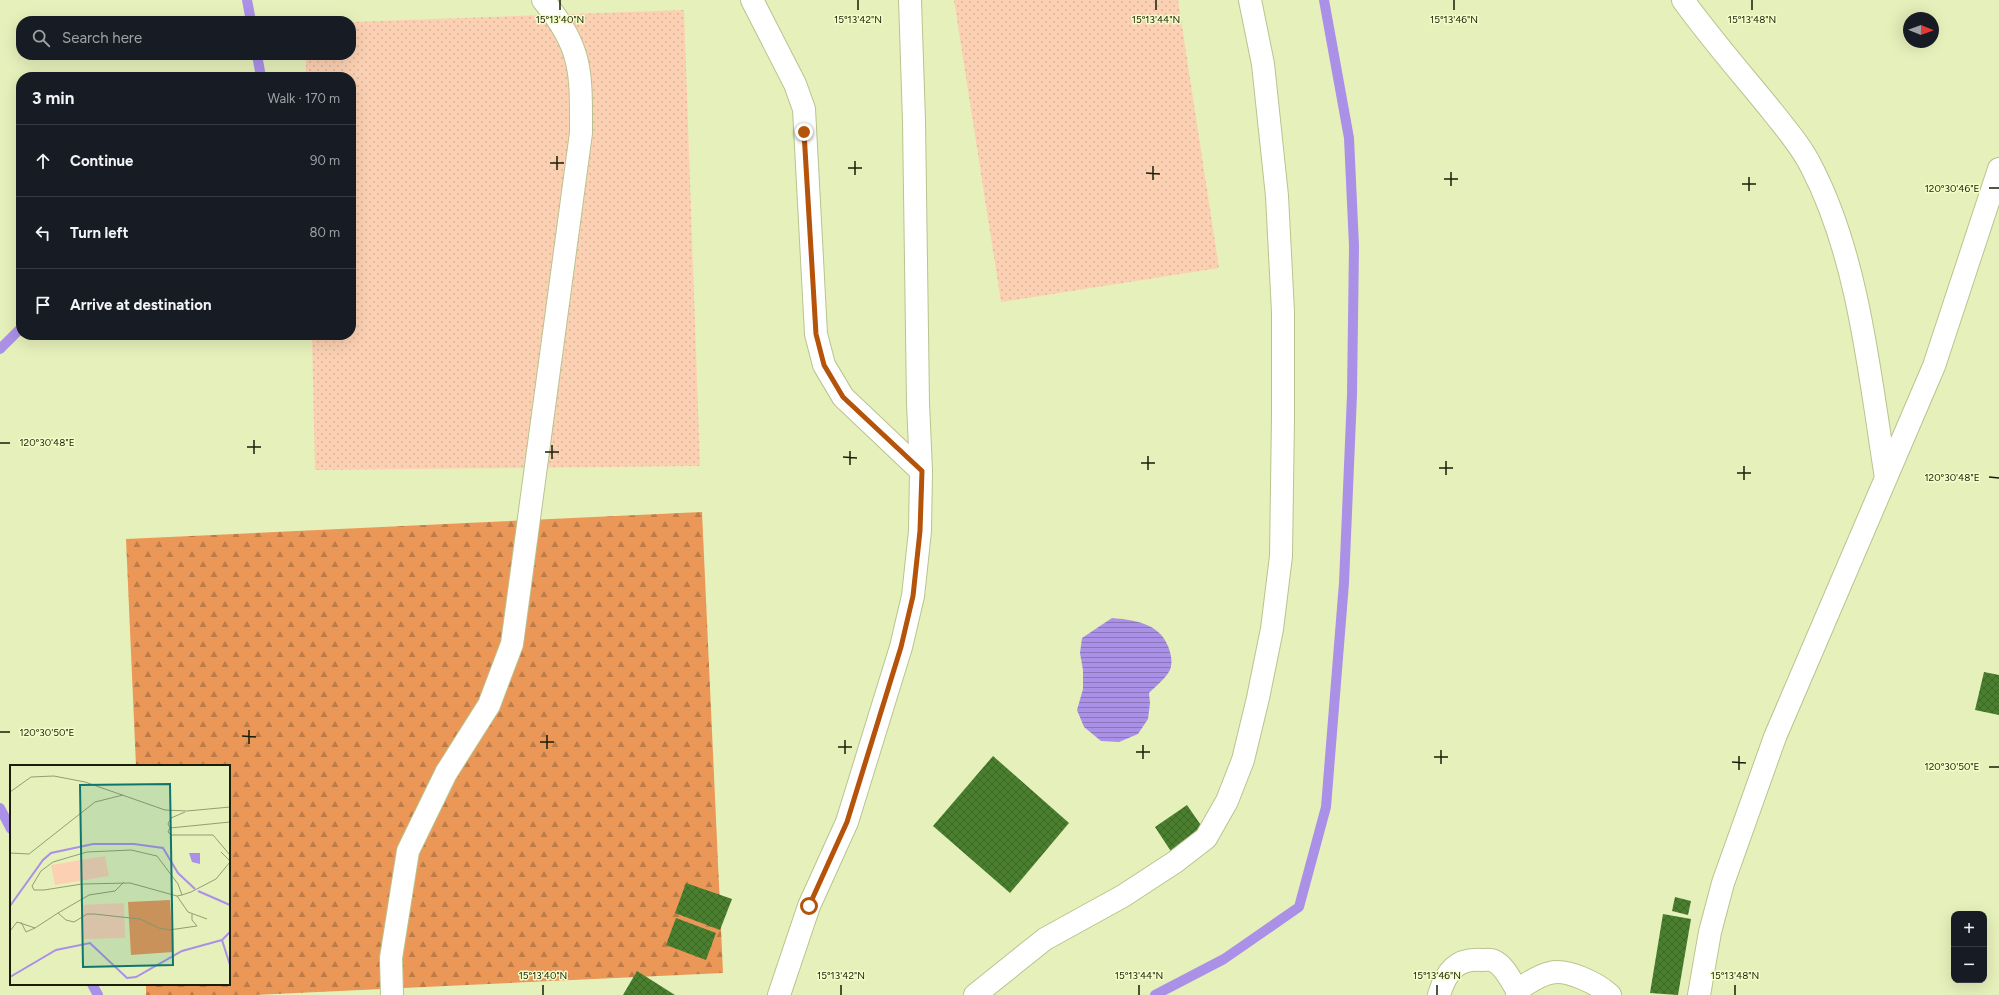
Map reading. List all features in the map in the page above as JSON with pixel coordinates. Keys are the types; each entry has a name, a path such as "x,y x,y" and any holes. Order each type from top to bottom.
{"street":[{"path":"392,995 391,958 408,851 446,773 489,705 512,644 581,133 581,85 577,57 565,29 542,0"},
{"path":"752,0 795,84 804,109 816,334 824,365 843,397 922,471"},
{"path":"779,995 809,906 847,822 901,647 913,596 920,531 922,471 918,403 914,129 910,0"},
{"path":"975,995 1045,939 1123,896 1175,862 1206,838 1228,800 1243,760 1258,698 1272,629 1281,556 1283,416 1283,312 1277,196 1263,64 1250,0"},
{"path":"1683,0 1707,33 1791,136 1812,167 1832,214 1853,287 1886,478"},
{"path":"1699,995 1710,932 1723,883 1775,737 1934,366 1999,169"},
{"path":"1439,995 1444,978 1458,964 1472,959 1494,960 1502,968 1517,992 1549,973 1557,971 1575,975 1610,995"}],"shaded area":[{"path":"954,0 1178,0 1219,268 1001,302"},
{"path":"684,10 700,466 315,470 312,340 356,340 356,72 306,72 306,60 356,60 356,22"},
{"path":"1112,618 1145,624 1159,632 1164,638 1171,655 1170,670 1149,693 1150,703 1148,719 1138,734 1119,742 1101,741 1084,727 1077,710 1083,689 1083,670 1080,653 1082,638"}],"green space":[{"path":"702,512 723,973 253,995 146,995 146,985 230,985 230,765 136,765 126,539"}],"building":[{"path":"1984,672 1999,675 1999,715 1975,710"},
{"path":"993,756 1069,823 1010,893 933,826"},
{"path":"1187,805 1207,834 1174,856 1155,827"},
{"path":"686,883 732,899 720,930 675,913"},
{"path":"1675,897 1691,901 1688,915 1672,911"},
{"path":"1663,914 1691,919 1678,995 1650,993"},
{"path":"676,918 716,933 706,960 666,945"},
{"path":"637,971 675,995 623,995"}],"waterway":[{"path":"247,0 250,16"},
{"path":"1155,995 1224,959 1299,907 1326,807 1344,583 1352,395 1354,246 1349,138 1324,0"},
{"path":"258,60 260,72"},
{"path":"0,349 16,333"},
{"path":"0,808 10,827"},
{"path":"93,985 98,995"}],"route":[{"path":"804,132 816,334 824,365 843,397 922,471 920,531 913,596 901,647 847,822 809,906"}]}
